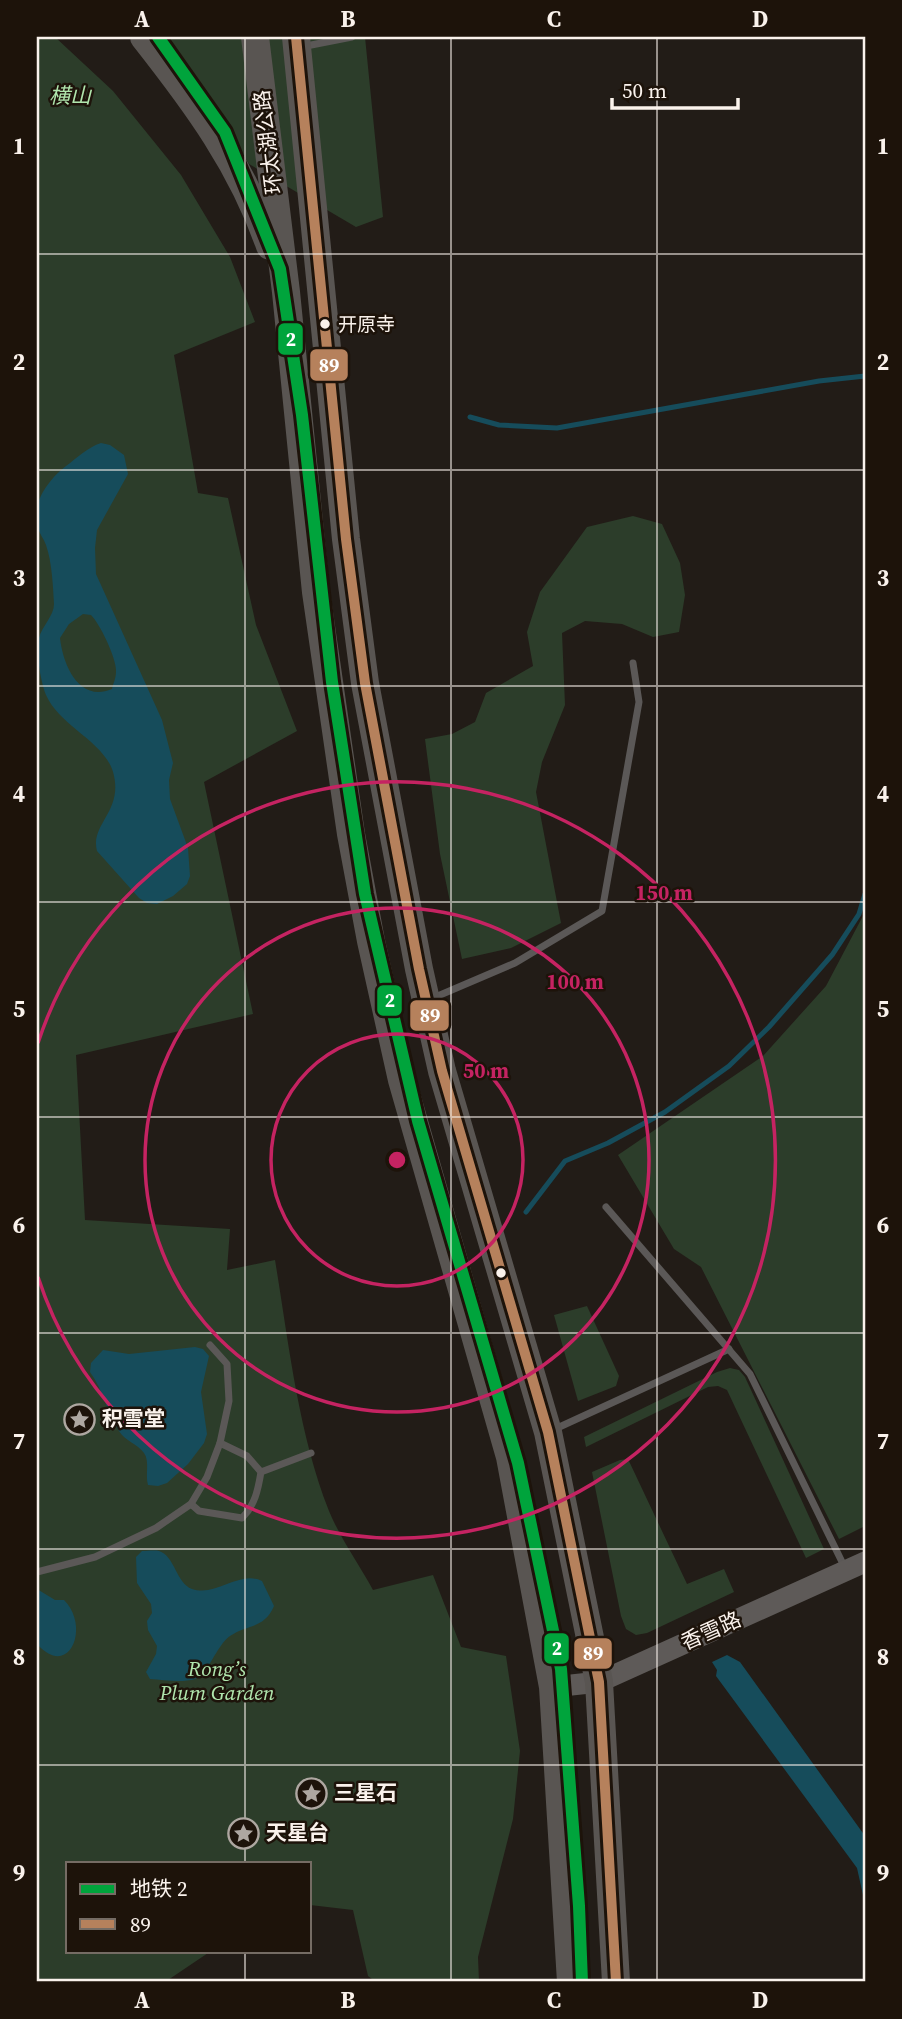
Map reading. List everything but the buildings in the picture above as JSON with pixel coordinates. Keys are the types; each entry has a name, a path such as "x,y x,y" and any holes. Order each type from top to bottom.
{"highway":[{"path":"144,37 195,102 237,170 262,224 286,292"},
{"name":"环太湖公路","path":"255,37 286,292 317,592 351,834 371,941 402,1080 510,1457 553,1687 571,1982"},
{"name":"环太湖公路","path":"297,42 348,552 365,684 442,1071 548,1432 599,1682 616,1982"}],"street":[{"name":"香雪路","path":"553,1687 599,1682 856,1566"}],"lane":[{"path":"297,42 352,37"},
{"path":"426,1001 515,963 602,911 639,702 633,663"},
{"path":"606,1207 750,1374 856,1566"},
{"path":"37,1572 95,1557 156,1528 191,1504 207,1477 220,1443 229,1401 227,1364 210,1345"},
{"path":"548,1432 729,1349"},
{"path":"220,1443 247,1456 261,1472"},
{"path":"261,1472 311,1453"},
{"path":"191,1504 199,1511 242,1518 251,1510 261,1472"}],"green space":[{"name":"Rong’s Plum Garden","path":"37,37 55,37 113,91 181,175 230,257 255,322 174,355 198,493 228,498 256,625 297,731 204,782 253,1014 76,1055 85,1220 230,1229 227,1270 275,1260 302,1419 318,1481 329,1511 373,1590 433,1575 461,1647 506,1656 520,1751 513,1819 478,1957 479,1982 376,1982 368,1976 353,1910 312,1905 312,1862 66,1862 66,1952 210,1952 165,1982 37,1982"},
{"path":"164,37 365,37 383,217 356,227 249,164 211,100"},
{"path":"633,516 662,524 680,563 685,595 679,632 653,637 622,624 585,621 562,633 565,705 542,762 536,792 561,923 511,948 462,959 440,854 425,739 452,734 475,722 486,693 533,666 527,632 540,592 587,527"},
{"path":"865,912 865,1526 839,1539 701,1267 674,1249 618,1155 763,1056 826,986"},
{"path":"587,1306 619,1376 616,1386 578,1401 554,1315"},
{"path":"730,1368 739,1370 745,1377 824,1549 806,1558 727,1390 718,1386 708,1387 586,1447 584,1437"},
{"path":"628,1459 687,1584 724,1569 734,1592 647,1633 636,1635 626,1629 621,1616 592,1472"}],"water":[{"path":"101,443 110,445 124,455 128,474 97,530 96,574 162,720 173,763 169,780 170,799 188,848 190,876 187,884 173,896 157,904 147,903 139,898 97,851 98,833 114,799 114,776 103,754 53,706 44,690 39,666 39,638 54,604 50,559 37,526 39,500 60,471 78,456","holes":["83,614 91,615 107,642 116,666 112,689 100,692 90,691 75,679 69,670 60,638 69,624"]},
{"path":"195,1347 203,1349 209,1356 201,1392 207,1434 204,1443 188,1464 167,1483 148,1485 146,1456 115,1424 90,1372 91,1363 103,1350 129,1354"},
{"path":"142,1551 164,1554 182,1581 192,1589 210,1590 245,1579 262,1581 274,1606 265,1619 230,1636 195,1679 150,1679 146,1672 156,1654 157,1646 148,1630 151,1604 137,1583 136,1557"},
{"path":"37,1589 55,1600 64,1600 72,1611 76,1635 73,1646 67,1653 59,1656 48,1654 37,1644"},
{"path":"727,1655 740,1662 865,1836 865,1904 857,1868 716,1676 717,1670 712,1662"}],"waterway":[{"path":"470,417 499,425 557,428 819,381 865,376"},
{"path":"526,1212 565,1161 608,1143 665,1112 729,1066 769,1027 832,955 859,914 865,894"}],"metro line":[{"name":"2","path":"158,37 225,132 280,269 302,415 332,682 365,894 418,1121 518,1463 561,1669 582,1982"}],"transit line":[{"name":"89","path":"296,37 346,539 365,683 419,969 442,1071 548,1432 599,1682 616,1982"}],"place":[{"name":"开原寺","path":"325,324"},
{"name":"积雪堂","path":"79,1419"},
{"name":"三星石","path":"311,1793"},
{"name":"天星台","path":"243,1833"}],"park label":[{"name":"横山","path":"70,96"}]}
